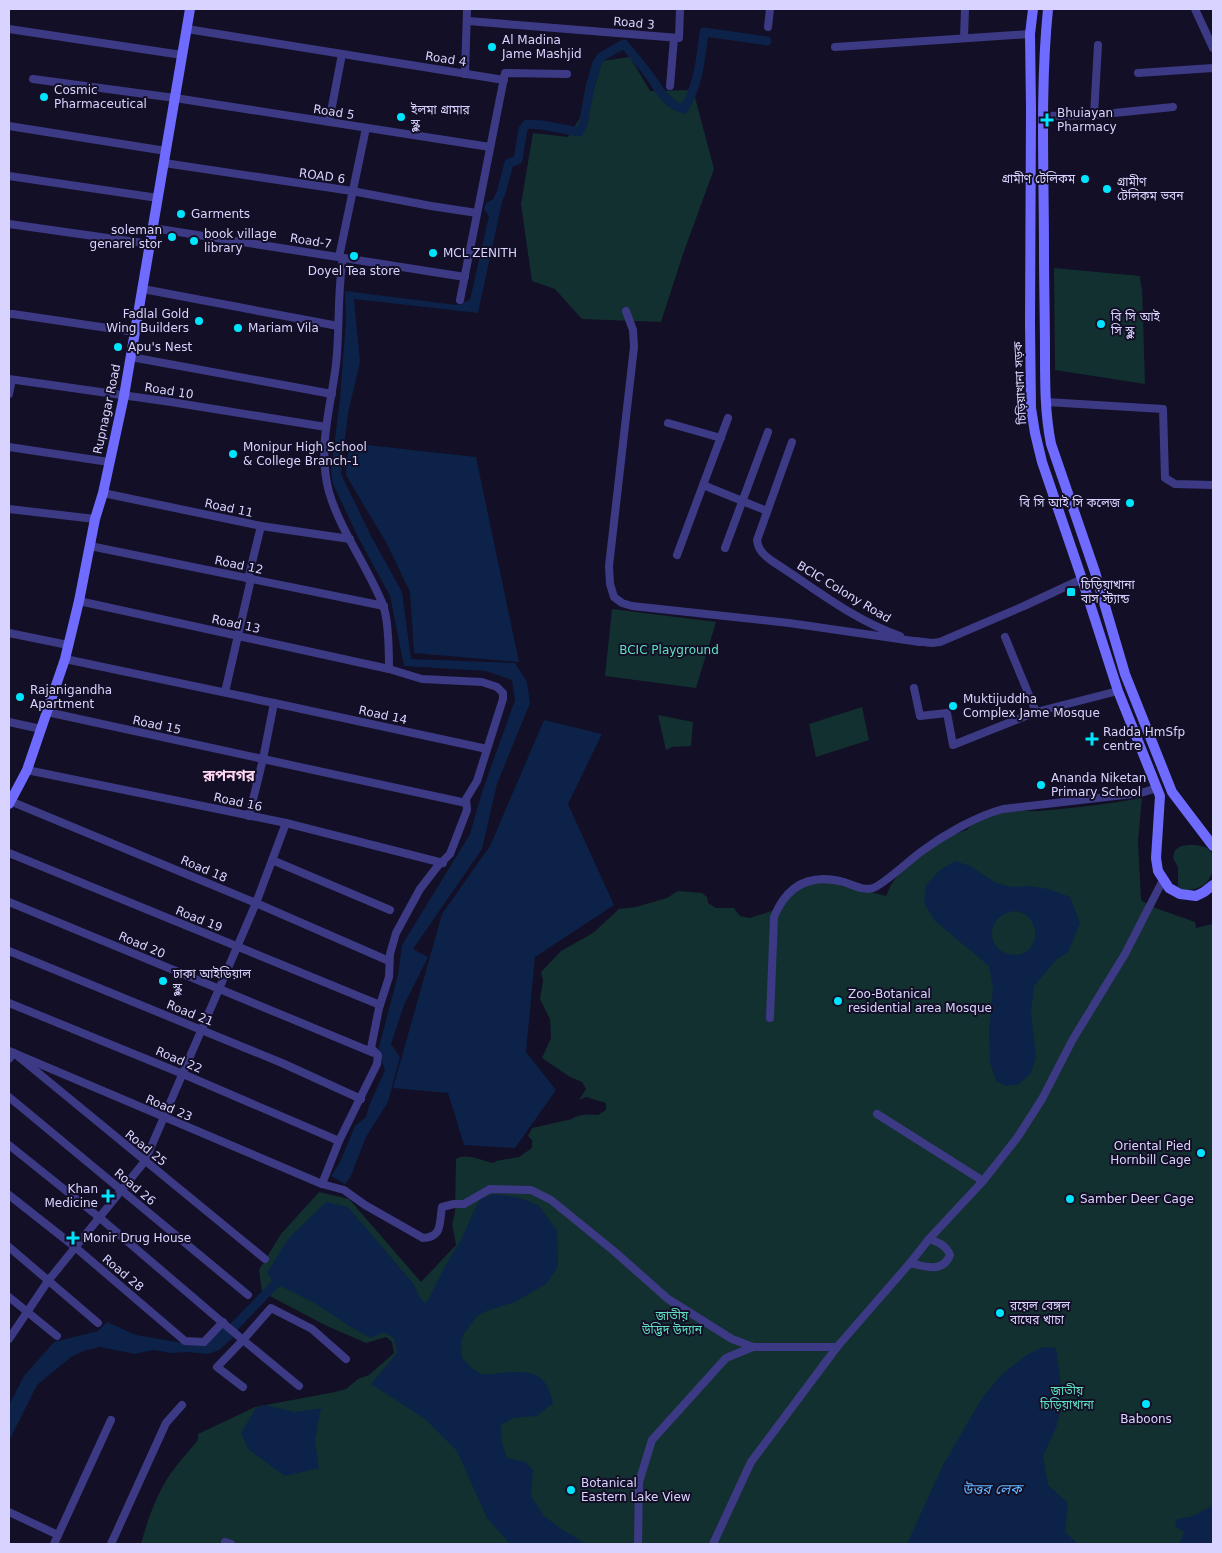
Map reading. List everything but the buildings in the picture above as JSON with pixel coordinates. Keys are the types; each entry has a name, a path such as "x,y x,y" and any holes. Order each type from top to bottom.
{"main road":[{"name":"Rupnagar Road","path":"10,802 27,770 47,712 65,659 79,601 95,519 103,493 124,396 190,9"},
{"name":"চিড়িয়াখানা সড়ক","path":"1034,9 1031,30 1030,324 1031,402 1035,433 1042,462 1118,691 1158,792 1156,858 1158,871 1163,880"},
{"name":"চিড়িয়াখানা সড়ক","path":"1048,9 1044,58 1044,116 1046,402 1051,444 1095,572 1125,674 1172,792 1213,846"},
{"path":"1031,30 1046,27"},
{"path":"1031,402 1046,402"},
{"path":"1082,579 1095,572"},
{"path":"1158,792 1172,792"},
{"path":"1163,880 1169,888 1188,896 1196,896 1213,885"}],"street":[{"path":"465,74 468,9"},
{"path":"670,86 674,38 679,38 680,9"},
{"path":"768,27 770,9"},
{"path":"964,38 965,9"},
{"path":"1206,9 1196,10 1213,48"},
{"name":"Road 3","path":"468,21 674,38"},
{"path":"9,29 182,55"},
{"name":"Road 4","path":"187,29 504,80"},
{"path":"835,47 964,38 1031,30"},
{"path":"1094,115 1098,45"},
{"path":"329,122 342,54"},
{"path":"1138,73 1213,68"},
{"path":"460,300 505,73 567,74"},
{"name":"Road 5","path":"33,79 175,98 490,148"},
{"path":"1044,116 1094,115 1173,107"},
{"path":"9,126 166,151"},
{"name":"Road-7","path":"366,128 352,191 341,258 336,363 328,408 324,453 330,494 350,540 384,606"},
{"name":"ROAD 6","path":"164,164 352,191 477,213"},
{"path":"9,176 158,198"},
{"path":"9,224 150,244"},
{"name":"Road-7","path":"153,228 465,277"},
{"path":"143,289 338,326"},
{"path":"626,311 633,330 634,347 609,566 610,584 614,597 622,603 651,609 789,623 920,642"},
{"path":"11,314 135,332"},
{"path":"131,357 332,394"},
{"path":"9,394 10,380"},
{"name":"Road 10","path":"10,380 326,427"},
{"path":"1046,402 1163,409 1165,478 1175,484 1213,485"},
{"path":"677,555 728,418"},
{"path":"668,423 721,438"},
{"path":"725,548 768,432"},
{"name":"BCIC Colony Road","path":"792,442 757,540 758,548 764,555 866,621 895,635 920,642 940,642 1082,579"},
{"path":"9,447 109,462"},
{"path":"704,485 767,511"},
{"name":"Road 11","path":"103,493 261,526 350,540"},
{"path":"9,509 95,519"},
{"path":"65,659 225,692 261,526"},
{"name":"Road 12","path":"90,546 384,606"},
{"name":"Road 13","path":"79,601 389,669 422,679 453,682 475,681 498,687 503,693 503,699 487,749"},
{"path":"384,606 389,646 389,669"},
{"path":"9,633 68,645"},
{"path":"1005,637 1036,712"},
{"path":"914,688 920,716 947,713 953,746 1036,712 1118,691"},
{"name":"Road 14","path":"225,692 487,749"},
{"path":"249,816 274,703"},
{"name":"Road 15","path":"47,712 466,803"},
{"path":"9,722 41,729"},
{"path":"322,1184 339,1141 377,1064 378,1055 371,1048 380,1005 389,977 389,961 396,933 420,889 450,854 466,810 466,799 477,781 487,749"},
{"name":"Road 16","path":"27,770 286,824 443,863"},
{"path":"770,1018 774,917 779,903 795,886 801,883 838,880 864,889 875,888 922,850 991,812 1003,809 1158,792"},
{"name":"Road 18","path":"10,802 256,903 389,961"},
{"path":"9,1339 48,1281 145,1161 256,903 286,824"},
{"name":"Road 19","path":"9,853 380,1005"},
{"path":"272,860 390,910"},
{"path":"713,1544 751,1462 837,1347 929,1239 983,1181 1017,1138 1042,1099 1073,1039 1125,954 1163,880"},
{"name":"Road 20","path":"9,902 378,1055"},
{"name":"Road 21","path":"9,951 202,1030 361,1099"},
{"name":"Road 22","path":"9,1003 183,1074 339,1141"},
{"name":"Road 23","path":"10,1054 322,1184 344,1190 365,1205 423,1238 432,1238 438,1232 442,1207 464,1204 490,1189 531,1190 551,1200 615,1252 668,1299 732,1340 753,1347"},
{"name":"Road 25","path":"10,1054 265,1259"},
{"name":"Road 26","path":"9,1097 248,1295"},
{"path":"876,1114 983,1181"},
{"path":"9,1145 100,1218 299,1386"},
{"name":"Road 28","path":"9,1195 75,1247 186,1341 204,1342 223,1322"},
{"path":"910,1263 935,1268 947,1262 950,1255 948,1249 937,1241 929,1239"},
{"path":"9,1247 98,1323"},
{"path":"9,1296 57,1336"},
{"path":"243,1387 217,1367 271,1308 312,1329 346,1359"},
{"path":"638,1544 639,1482 652,1440 726,1358 753,1347 837,1347"},
{"path":"111,1544 166,1423 182,1405"},
{"path":"54,1544 111,1420"},
{"path":"9,1512 58,1535"}],"green space":[{"path":"630,57 650,91 693,90 714,169 661,322 582,319 555,289 532,281 521,204 533,133 568,137 591,100 602,61"},
{"path":"1054,268 1140,276 1145,384 1055,370"},
{"name":"BCIC Playground","path":"612,609 716,622 696,688 605,676"},
{"path":"862,707 869,740 816,757 809,724"},
{"path":"658,715 693,722 691,746 672,747 666,750"},
{"name":"জাতীয় উদ্ভিদ উদ্যান","path":"1142,798 1138,841 1141,900 1150,906 1195,922 1196,928 1213,924 1213,1544 141,1544 149,1517 161,1489 171,1473 198,1440 198,1434 255,1407 346,1389 358,1379 369,1375 394,1353 392,1342 386,1337 366,1343 327,1326 262,1292 259,1270 281,1234 319,1192 349,1199 421,1282 456,1245 452,1224 455,1213 456,1159 464,1156 494,1163 519,1157 532,1148 532,1140 528,1136 532,1128 572,1119 581,1115 598,1115 606,1110 606,1103 586,1097 579,1100 586,1089 582,1082 570,1077 542,1058 551,1038 550,1019 540,999 543,981 541,972 561,951 593,933 619,909 636,907 667,898 678,891 702,893 707,897 708,903 716,908 734,908 740,916 750,918 781,908 793,892 813,883 837,883 886,896 890,886 897,877 915,860 937,844 967,830 976,822 988,817 1015,810 1065,809"},
{"path":"1189,845 1207,848 1212,853 1213,870 1205,884 1195,889 1182,890 1178,886 1178,867 1173,858 1175,850 1181,846"}],"water":[{"path":"497,197 503,197 478,313 354,299 360,362 348,413 341,474 371,536 402,592 411,659 515,663 527,682 530,703 497,784 482,849 413,949 428,957 404,1005 391,1044 400,1057 388,1102 366,1137 350,1178 345,1184 331,1176 339,1164 355,1126 366,1117 385,1070 378,1051 398,975 402,945 470,834 482,792 515,700 512,680 486,671 404,666 390,596 358,537 333,484 331,471 340,399 346,319 345,291 457,305 470,300 489,216 484,209 486,203"},
{"path":"349,443 476,457 519,662 414,653 410,592 387,544 346,475"},
{"path":"544,720 602,734 568,804 614,905 535,957 526,1052 556,1090 515,1148 464,1145 448,1093 393,1088 442,914 490,846"},
{"path":"955,861 970,866 996,883 1012,887 1030,886 1048,889 1070,897 1080,923 1068,952 1057,959 1034,986 1031,1012 1036,1057 1031,1073 1019,1084 1005,1086 996,1081 990,1062 989,1030 993,988 989,966 934,920 924,903 926,885 940,870","holes":["1017,911 1032,922 1035,930 1032,946 1026,952 1019,955 1009,954 1000,950 992,938 992,930 995,923 1000,917 1008,913"]},
{"path":"494,1194 516,1197 538,1205 557,1230 558,1267 546,1284 515,1302 477,1316 463,1335 461,1342 462,1358 472,1368 481,1373 520,1372 535,1374 546,1384 553,1403 537,1416 513,1418 501,1425 502,1443 507,1458 525,1462 533,1470 531,1496 544,1516 586,1544 510,1544 487,1518 457,1451 425,1419 371,1384 397,1353 394,1338 384,1332 371,1338 316,1304 273,1282 267,1273 288,1239 326,1202 348,1207 413,1283 420,1298 425,1303 462,1238 480,1199"},
{"path":"107,1322 136,1335 201,1346 206,1344 225,1324 236,1335 219,1350 208,1354 172,1353 153,1350 135,1354 100,1347 83,1351 71,1357 37,1385 9,1441 9,1405 24,1376 54,1342 98,1331"},
{"name":"উত্তর লেক","path":"1044,1347 1056,1348 1060,1376 1061,1409 1056,1428 1043,1456 1048,1485 1068,1503 1065,1532 1078,1544 907,1544 943,1465 982,1398 1002,1374 1028,1354"},
{"path":"265,1405 296,1412 321,1408 315,1440 319,1468 285,1476 248,1449 241,1433 256,1408"},
{"path":"1213,1506 1213,1544 1179,1544 1184,1532 1175,1526 1177,1519 1190,1517"}],"waterway":[{"path":"495,206 501,193 509,163 518,160 523,129 527,124 579,132 583,125 590,87 597,63 601,57 624,44 668,100 672,104 684,109 696,82 704,32 767,41"},
{"path":"226,1335 283,1276"}],"place":[{"name":"Al Madina Jame Mashjid","path":"492,47"},
{"name":"Cosmic Pharmaceutical","path":"44,97"},
{"name":"ইলমা গ্রামার স্কুল","path":"401,117"},
{"name":"Bhuiayan Pharmacy","path":"1047,120"},
{"name":"গ্রামীণ টেলিকম","path":"1085,179"},
{"name":"গ্রামীণ টেলিকম ভবন","path":"1107,189"},
{"name":"Garments","path":"181,214"},
{"name":"soleman genarel stor","path":"172,237"},
{"name":"book village library","path":"194,241"},
{"name":"MCL ZENITH","path":"433,253"},
{"name":"Doyel Tea store","path":"354,256"},
{"name":"Fadlal Gold Wing Builders","path":"199,321"},
{"name":"বি সি আই সি স্কুল","path":"1101,324"},
{"name":"Mariam Vila","path":"238,328"},
{"name":"Apu's Nest","path":"118,347"},
{"name":"Monipur High School & College Branch-1","path":"233,454"},
{"name":"বি সি আই সি কলেজ","path":"1130,503"},
{"name":"চিড়িয়াখানা বাস স্ট্যান্ড","path":"1071,592"},
{"name":"Rajanigandha Apartment","path":"20,697"},
{"name":"Muktijuddha Complex Jame Mosque","path":"953,706"},
{"name":"Radda HmSfp centre","path":"1092,739"},
{"name":"Ananda Niketan Primary School","path":"1041,785"},
{"name":"ঢাকা আইডিয়াল স্কুল","path":"163,981"},
{"name":"Zoo-Botanical residential area Mosque","path":"838,1001"},
{"name":"Oriental Pied Hornbill Cage","path":"1201,1153"},
{"name":"Khan Medicine","path":"108,1196"},
{"name":"Samber Deer Cage","path":"1070,1199"},
{"name":"Monir Drug House","path":"73,1238"},
{"name":"রয়েল বেঙ্গল বাঘের খাচা","path":"1000,1313"},
{"name":"Baboons","path":"1146,1404"},
{"name":"Botanical Eastern Lake View","path":"571,1490"}],"district":[{"name":"রূপনগর","path":"229,776"}],"park label":[{"name":"জাতীয় চিড়িয়াখানা","path":"1067,1398"}]}
